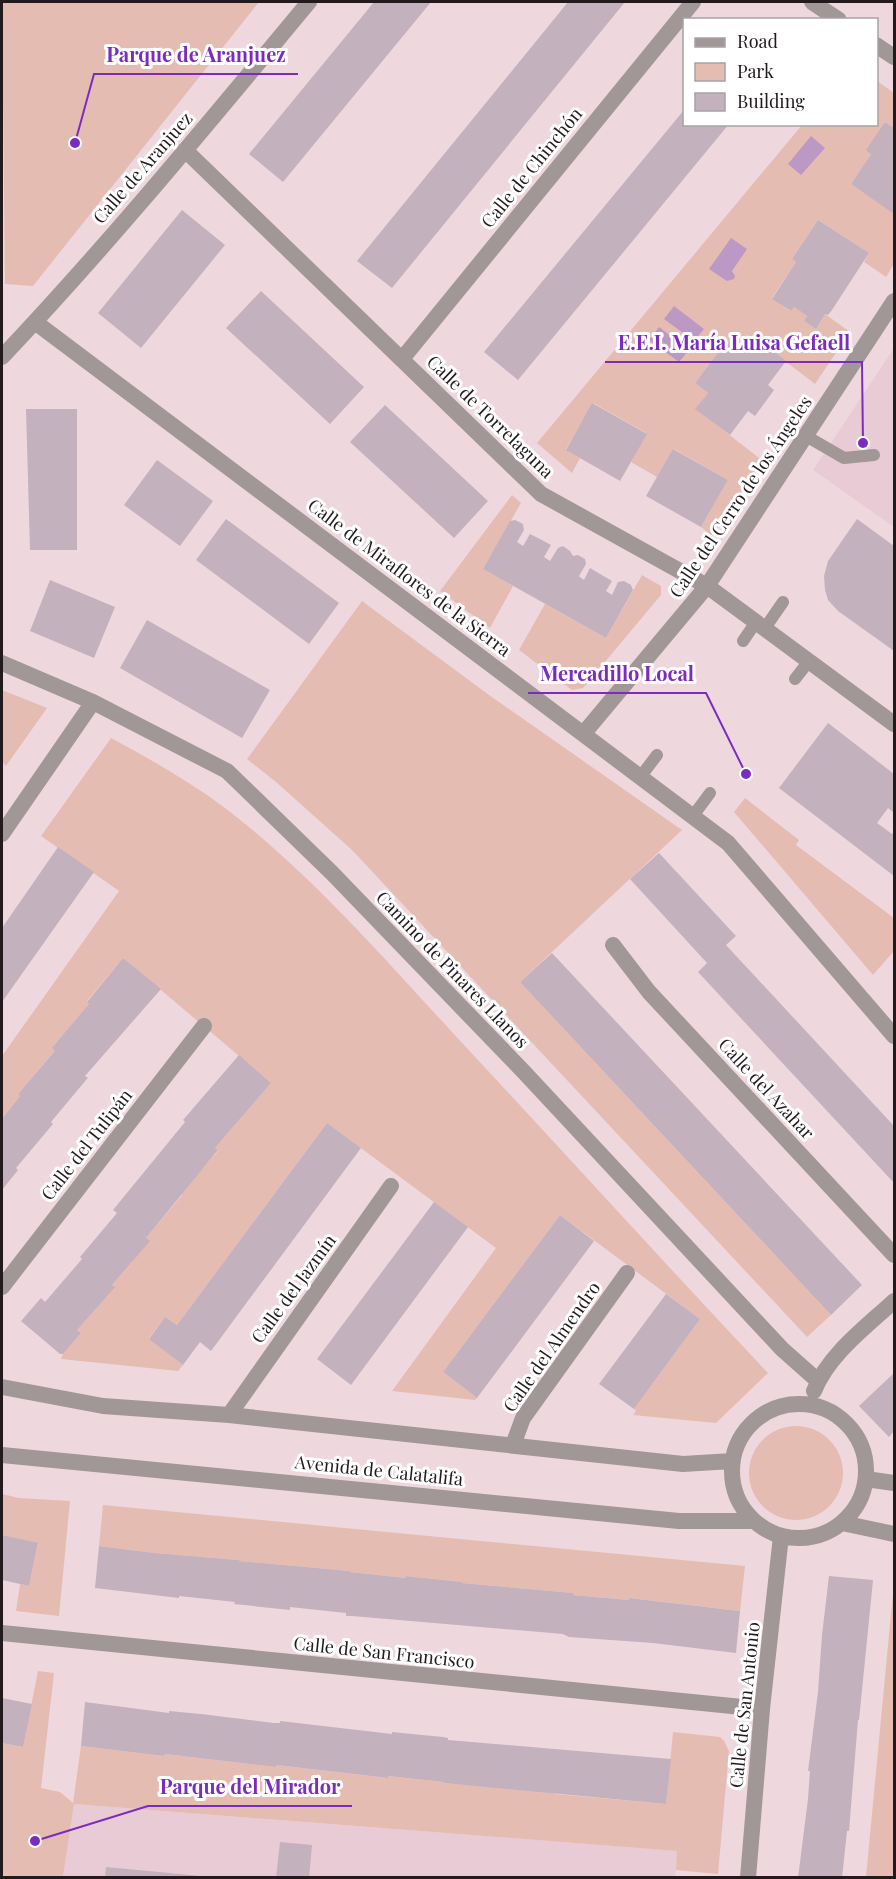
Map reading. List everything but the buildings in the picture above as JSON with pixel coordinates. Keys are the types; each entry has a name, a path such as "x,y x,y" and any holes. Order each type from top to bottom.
{"street":[{"name":"Calle de Aranjuez","path":"2,357 185,150 309,2"},
{"name":"Calle de Chinchón","path":"402,359 693,2"},
{"path":"812,2 836,18"},
{"path":"878,46 894,57"},
{"name":"Calle de Torrelaguna","path":"185,150 541,494 707,586 894,724"},
{"name":"Calle del Cerro de los Ángeles","path":"584,733 707,586 894,301"},
{"name":"Calle de Miraflores de la Sierra","path":"35,322 728,843 894,1036"},
{"name":"Camino de Pinares Llanos","path":"2,663 93,702 227,771 332,873 524,1071 777,1344 818,1381"},
{"path":"2,834 93,702"},
{"name":"Calle del Azahar","path":"613,945 649,992 894,1255"},
{"name":"Calle del Tulipán","path":"2,1287 204,1026"},
{"name":"Calle del Jazmín","path":"229,1415 391,1186"},
{"name":"Calle del Almendro","path":"513,1445 523,1418 627,1273"},
{"path":"808,1404 818,1381 836,1356 894,1301"},
{"path":"2,1387 103,1406 229,1415 683,1464 732,1461"},
{"path":"787,1404 808,1404 828,1410 845,1422 858,1438 865,1458 866,1479 858,1503 842,1523 824,1534 803,1539 771,1533 753,1521 740,1503 732,1483 732,1461 738,1441 750,1423 767,1411 787,1404"},
{"name":"Avenida de Calatalifa","path":"2,1455 679,1521 753,1521"},
{"path":"866,1479 894,1483"},
{"path":"842,1523 894,1534"},
{"name":"Calle de San Antonio","path":"748,1878 762,1709 782,1536"},
{"name":"Calle de San Francisco","path":"2,1633 762,1709"}],"lane":[{"path":"806,436 844,458 874,455"},
{"path":"742,640 783,602"},
{"path":"795,679 809,661"},
{"path":"641,776 657,755"},
{"path":"693,816 710,793"}],"shaded area":[{"path":"811,136 825,148 801,175 788,164"},
{"path":"731,238 747,249 732,271 734,279 727,281 709,269"},
{"path":"674,306 704,329 694,341 664,319"},
{"path":"659,327 689,350 679,362 649,340"},
{"path":"894,348 894,527 813,470"},
{"path":"74,1804 678,1851 675,1878 63,1878"}],"green space":[{"path":"2,2 259,2 33,286 5,284"},
{"path":"878,82 894,93 894,128 885,122 871,154 851,184 894,213 894,264 886,277 864,262 869,253 818,220 792,259 796,262 772,298 790,311 794,307 807,316 804,321 816,329 825,314 850,332 815,384 752,336 739,352 726,342 695,383 708,393 696,409 763,461 712,536 701,527 728,480 674,449 657,477 631,462 646,433 593,403 566,449 580,458 572,473 537,443 801,126 878,126"},
{"path":"512,495 521,503 483,569 513,586 490,628 440,591"},
{"path":"642,575 661,586 661,595 583,688 572,690 519,650 545,604 606,638"},
{"path":"362,601 489,695 682,830 520,982 831,1315 807,1337 352,850 247,759"},
{"path":"2,690 47,708 6,766 2,762"},
{"path":"111,738 169,771 225,808 320,891 768,1373 716,1423 633,1415 636,1411 634,1409 700,1319 560,1215 443,1372 477,1398 475,1400 392,1391 496,1248 327,1123 177,1325 165,1317 149,1338 183,1365 178,1371 61,1359 81,1333 77,1330 114,1287 112,1285 131,1263 146,1238 218,1151 215,1148 271,1083 123,958 87,1001 89,1004 55,1051 18,1094 20,1096 2,1119 2,1056 119,891 41,836"},
{"path":"745,798 799,840 796,845 894,918 894,951 873,975 734,812"},
{"path":"796,1426 814,1429 829,1440 840,1455 843,1473 840,1491 829,1506 814,1517 796,1520 778,1517 763,1506 752,1491 749,1473 752,1455 763,1440 778,1429"},
{"path":"2,1494 19,1498 70,1501 59,1616 16,1611 20,1584 29,1586 38,1544 2,1535"},
{"path":"103,1505 745,1566 740,1611 630,1598 629,1600 573,1595 573,1593 99,1546"},
{"path":"894,1582 894,1877 866,1877"},
{"path":"38,1671 54,1673 41,1788 60,1792 73,1803 81,1746 666,1804 673,1732 720,1737 729,1751 718,1874 676,1870 677,1851 74,1804 63,1877 2,1878 2,1743 23,1747"}],"place":[{"name":"Parque de Aranjuez","path":"75,143"},
{"name":"E.E.I. María Luisa Gefaell","path":"863,443"},
{"name":"Mercadillo Local","path":"746,774"},
{"name":"Parque del Mirador","path":"35,1841"}]}
